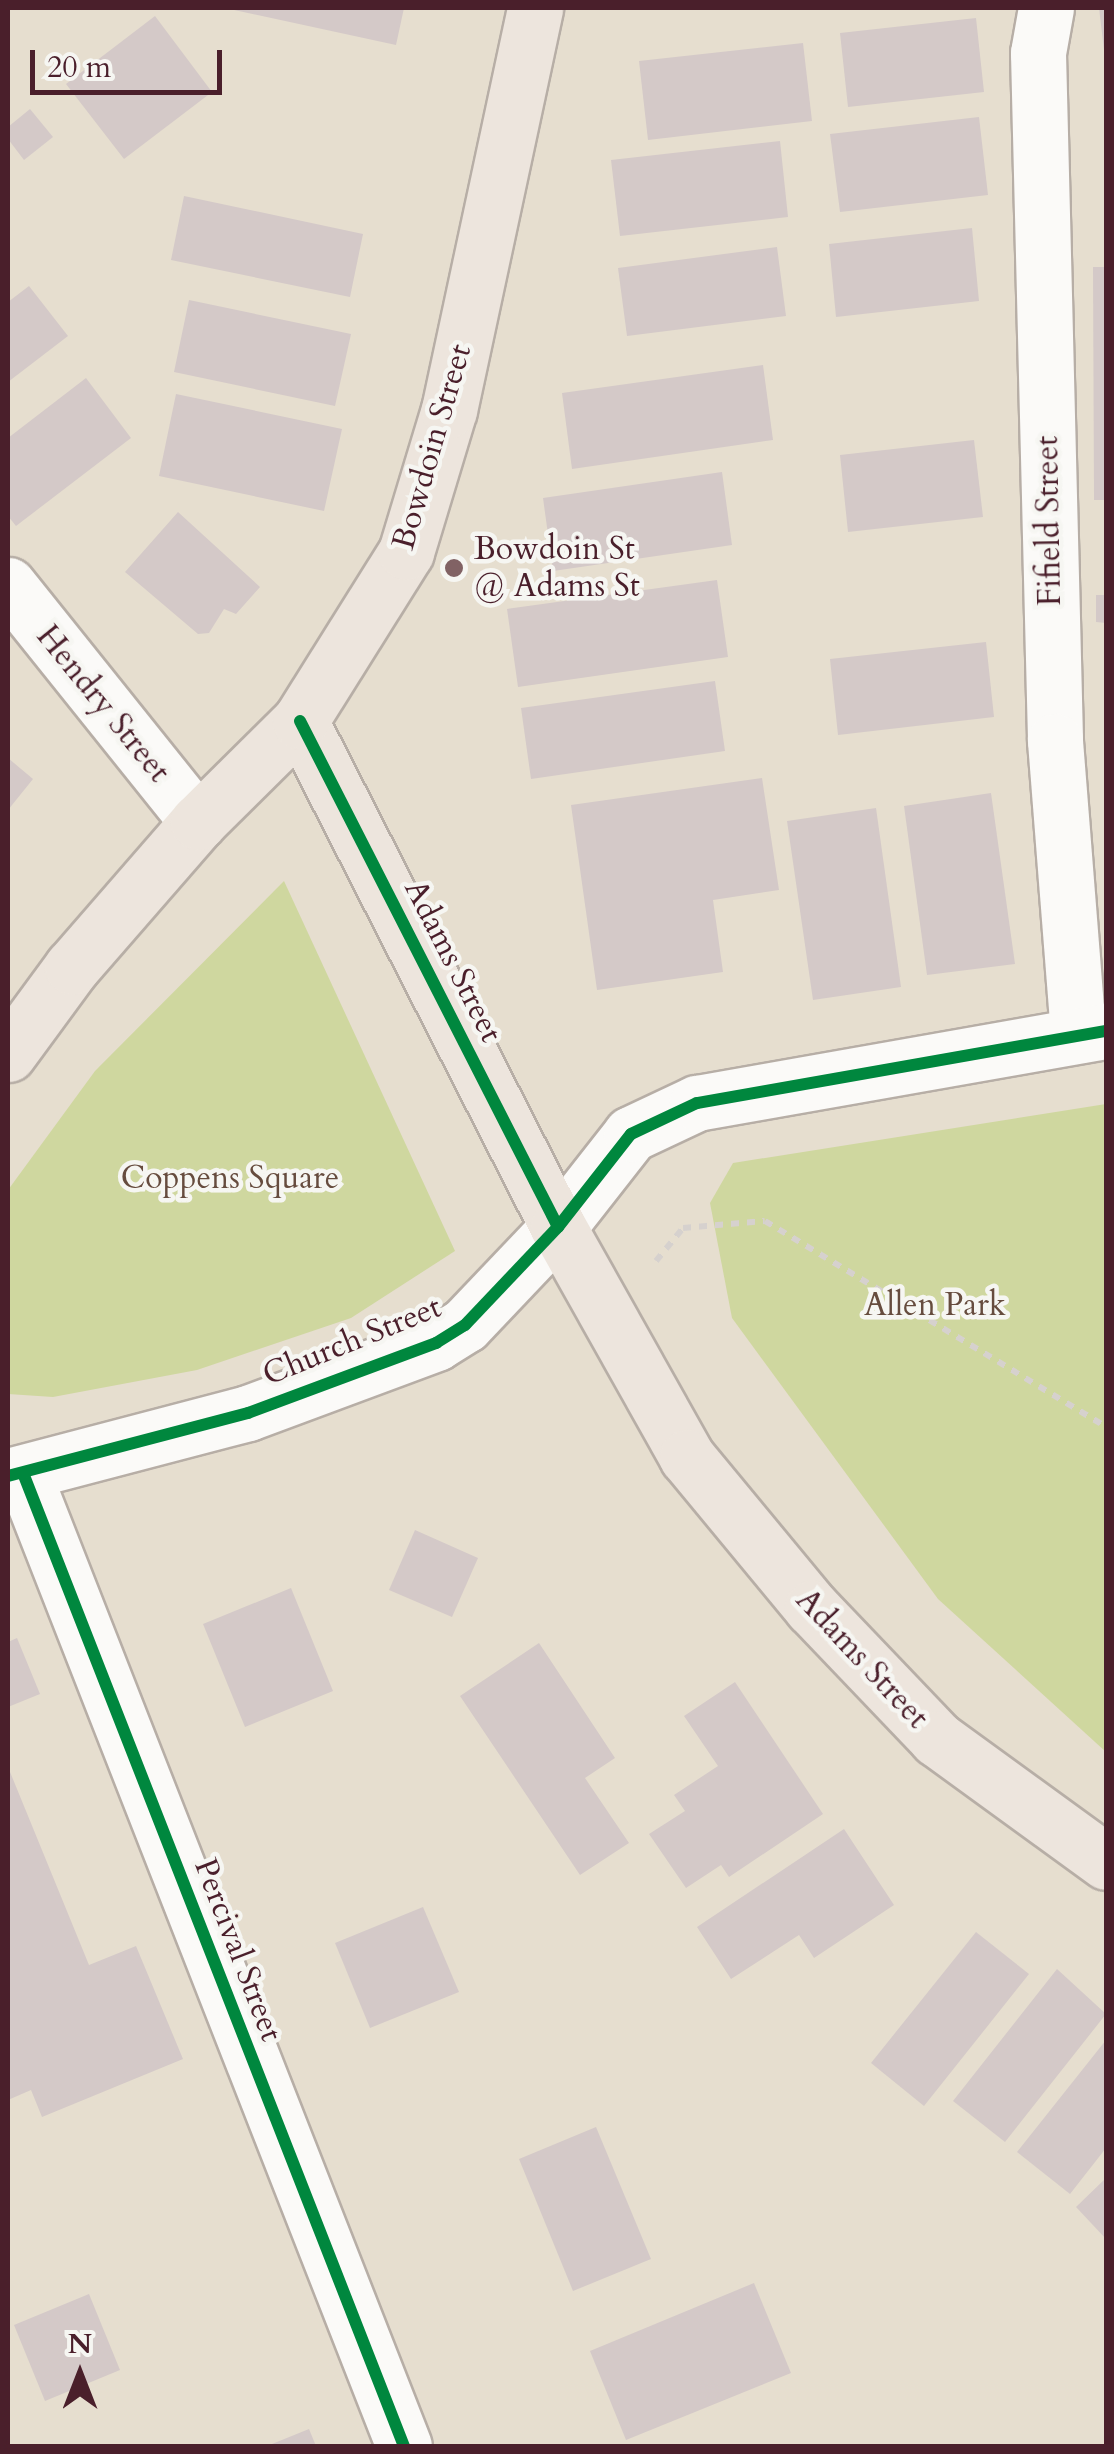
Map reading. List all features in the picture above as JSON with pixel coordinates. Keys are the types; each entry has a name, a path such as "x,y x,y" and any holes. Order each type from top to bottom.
{"main road":[{"name":"Bowdoin Street","path":"8,1054 72,967 198,822 300,721 406,552 449,410 535,8"},
{"name":"Adams Street","path":"300,721 558,1227 687,1456 812,1608 937,1739 1106,1862"}],"street":[{"name":"Fifield Street","path":"1046,8 1038,53 1054,741 1092,1033"},
{"name":"Hendry Street","path":"8,585 198,822"},
{"name":"Church Street","path":"16,1474 248,1413 436,1343 465,1324 558,1227 631,1134 698,1103 1092,1033"},
{"name":"Percival Street","path":"16,1474 404,2446"}],"path":[{"path":"656,1261 683,1228 764,1221 1106,1427"}],"green space":[{"name":"Coppens Square","path":"284,881 455,1251 351,1318 197,1370 53,1397 8,1394 8,1190 95,1071"},
{"name":"Allen Park","path":"1106,1104 1106,1752 938,1599 732,1318 710,1203 733,1163"}],"building":[{"path":"225,8 404,8 396,45"},
{"path":"1099,8 1106,8 1106,50 1104,50"},
{"path":"155,16 212,92 124,159 66,84"},
{"path":"976,18 984,92 848,107 840,33"},
{"path":"803,43 812,121 648,140 639,61"},
{"path":"30,109 53,137 24,160 8,139 8,127"},
{"path":"979,117 988,195 840,212 830,134"},
{"path":"780,141 788,217 620,236 611,160"},
{"path":"184,196 363,234 350,297 171,260"},
{"path":"972,228 979,301 836,317 829,244"},
{"path":"777,247 786,316 627,336 618,268"},
{"path":"1093,267 1106,267 1106,500 1094,500"},
{"path":"29,286 68,336 8,382 8,302"},
{"path":"189,300 351,334 335,406 174,372"},
{"path":"763,365 773,440 572,469 562,393"},
{"path":"86,378 131,438 16,526 8,516 8,438"},
{"path":"176,394 342,429 324,511 159,476"},
{"path":"974,440 983,517 848,532 840,455"},
{"path":"722,472 732,545 553,571 543,498"},
{"path":"178,512 260,587 236,614 224,609 209,633 198,634 125,572"},
{"path":"717,580 728,657 518,687 507,609"},
{"path":"1096,595 1106,595 1106,623 1096,622"},
{"path":"986,642 994,717 838,735 830,659"},
{"path":"715,681 725,751 531,779 521,708"},
{"path":"8,758 33,779 8,810"},
{"path":"762,778 779,890 713,900 723,972 597,990 571,805"},
{"path":"991,793 1015,964 927,975 904,806"},
{"path":"876,808 901,987 813,1000 787,821"},
{"path":"415,1530 478,1558 452,1617 389,1590"},
{"path":"291,1588 333,1691 245,1727 203,1624"},
{"path":"17,1638 40,1694 8,1707 8,1642"},
{"path":"539,1643 615,1758 585,1778 629,1843 580,1875 460,1696"},
{"path":"735,1682 823,1814 729,1877 721,1865 686,1888 649,1834 685,1811 674,1795 718,1766 684,1716"},
{"path":"8,1767 89,1965 136,1946 183,2059 42,2117 31,2090 8,2100"},
{"path":"844,1829 894,1905 814,1958 799,1935 731,1979 697,1927"},
{"path":"423,1907 459,1992 370,2028 335,1943"},
{"path":"976,1932 1029,1974 924,2106 871,2063"},
{"path":"1057,1969 1106,2014 1005,2142 953,2101"},
{"path":"1106,2040 1106,2148 1070,2194 1017,2152"},
{"path":"596,2127 651,2259 573,2291 519,2159"},
{"path":"1106,2178 1106,2239 1076,2207"},
{"path":"754,2283 791,2373 626,2440 590,2351"},
{"path":"89,2294 120,2370 45,2401 14,2325"},
{"path":"309,2429 316,2446 267,2446"}],"cycle path":[{"path":"300,721 558,1227"},
{"path":"8,1476 248,1413 436,1343 465,1325 558,1227 631,1134 697,1103 1106,1031"},
{"path":"23,1473 404,2446"}],"place":[{"name":"Bowdoin St @ Adams St","path":"454,568"}]}
